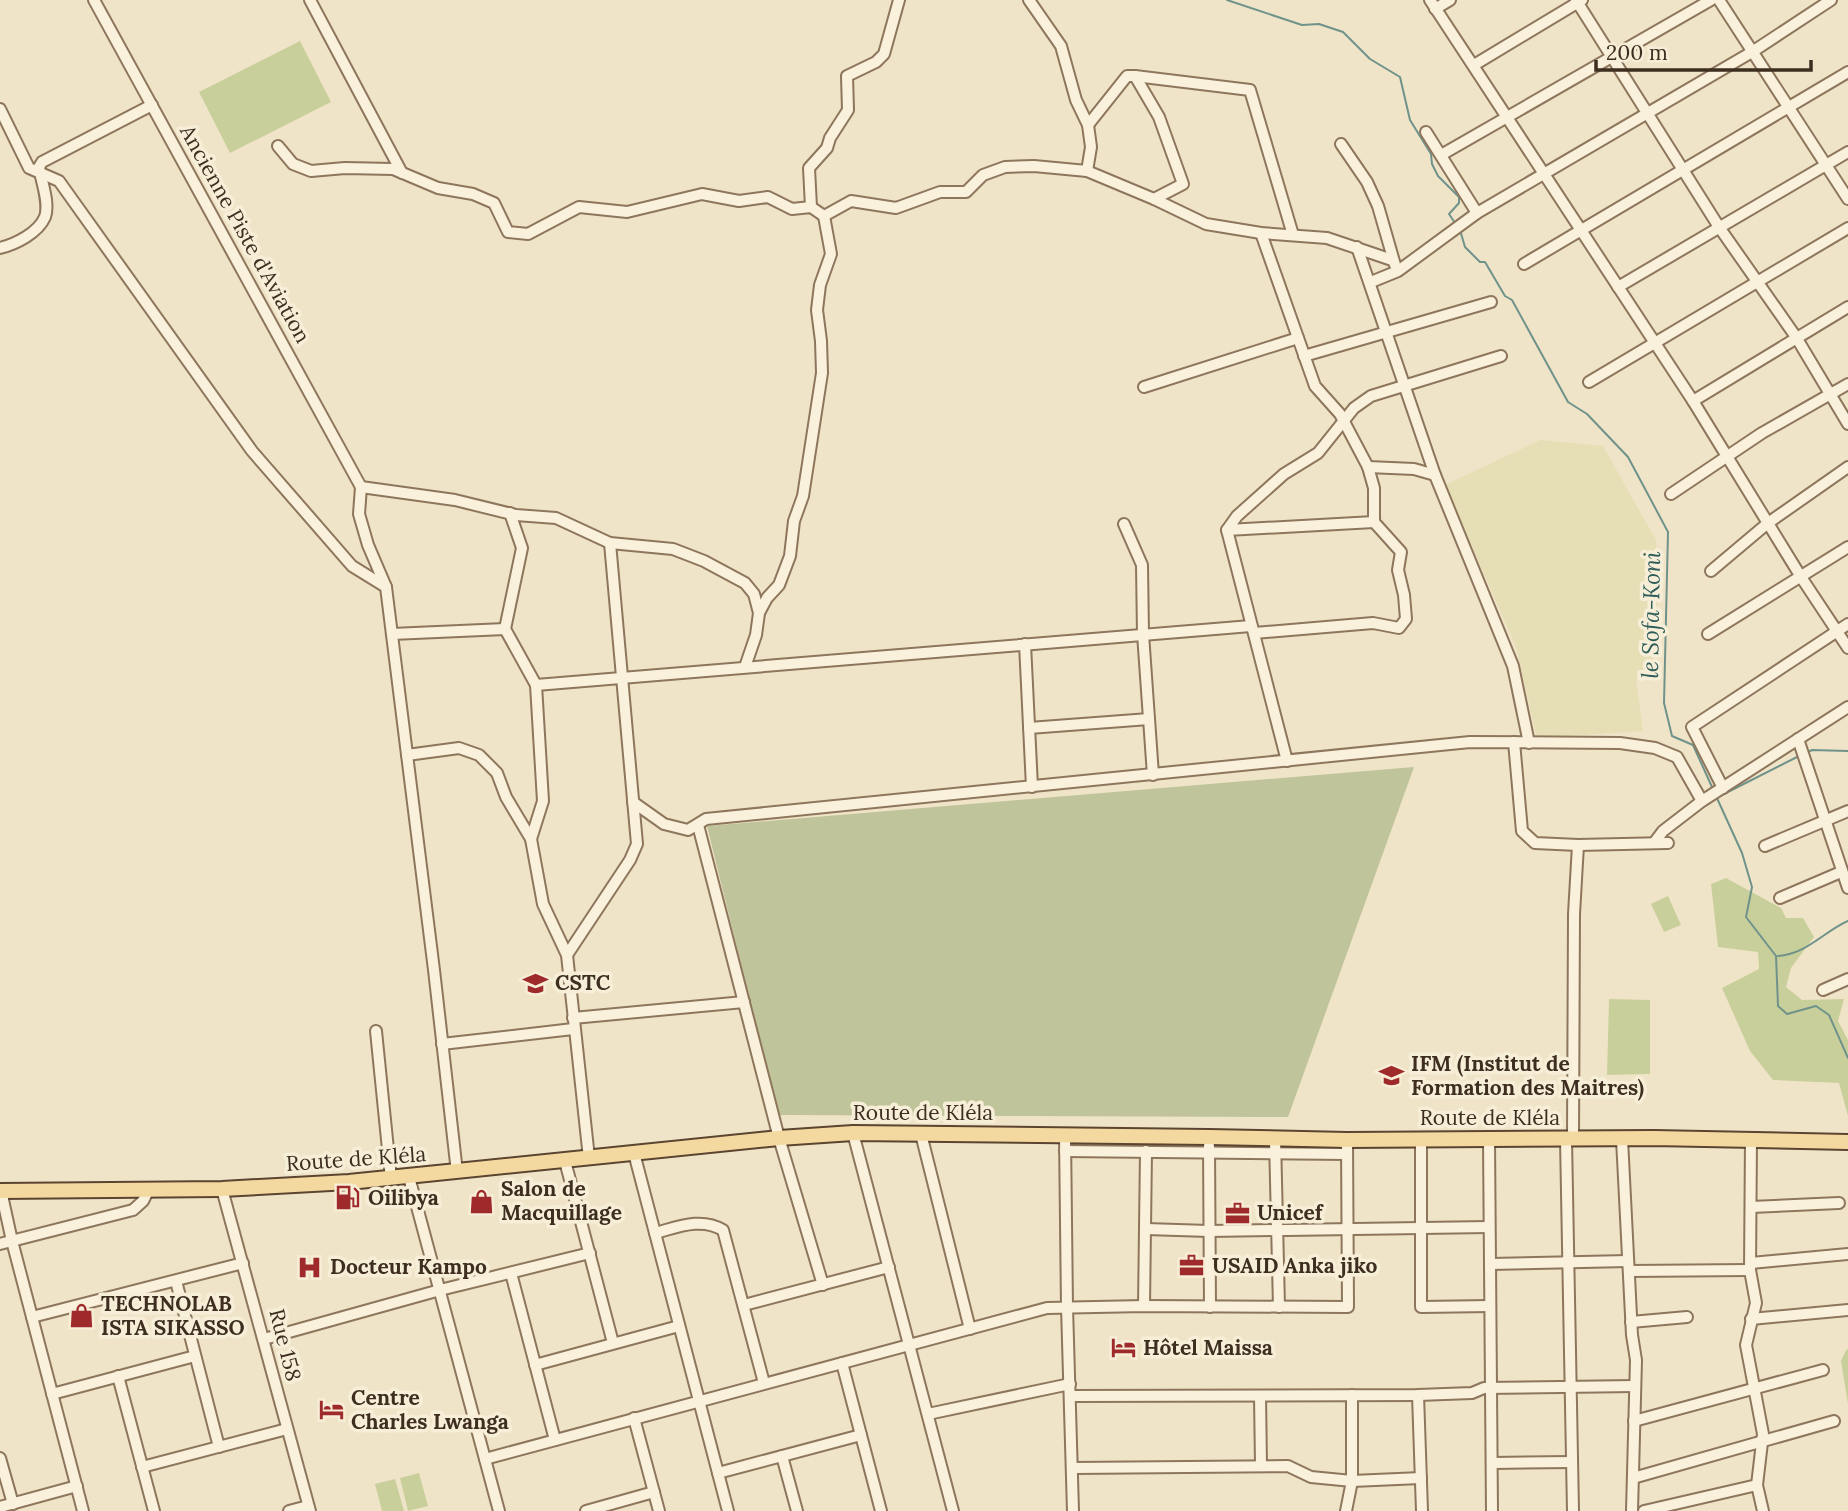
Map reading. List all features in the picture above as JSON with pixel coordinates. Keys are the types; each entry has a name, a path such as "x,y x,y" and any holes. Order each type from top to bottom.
{"main road":[{"name":"Route de Kléla","path":"1,1191 222,1189 391,1179 779,1138 853,1133 1209,1137 1276,1146 1347,1147 1421,1139 1751,1139 1847,1142"}],"street":[{"name":"Ancienne Piste d'Aviation","path":"94,0 361,487"},
{"path":"310,0 402,173"},
{"path":"811,207 809,168 827,148 848,110 847,76 876,62 884,54 899,0"},
{"path":"1029,0 1061,46 1076,100 1088,125 1091,147 1087,171"},
{"path":"1450,0 1433,4 1693,401 1848,648"},
{"path":"1441,155 1711,0"},
{"path":"1719,0 1848,199"},
{"path":"1371,282 1398,271 1478,213 1752,52 1831,0"},
{"path":"1474,65 1578,1 1719,227 1796,337 1848,424"},
{"path":"1524,264 1848,72"},
{"path":"1088,125 1127,76 1250,90 1293,235"},
{"path":"1135,76 1159,117 1183,184 1154,198"},
{"path":"0,248 15,244 35,229 45,216 45,198 39,167 42,162 152,105"},
{"path":"0,109 29,168 59,181 251,451 352,566 386,587"},
{"path":"1426,132 1478,213"},
{"path":"1341,144 1367,182 1378,206 1392,260 1398,271"},
{"path":"278,146 293,164 311,171 345,168 393,169 438,188 473,194 494,203 508,232 528,234 579,207 627,212 702,194 739,201 768,197 792,209 811,207 824,216 831,254 820,285 817,310 822,373 803,496 794,521 790,556 779,585 767,598 760,613 745,667"},
{"path":"1618,287 1848,152"},
{"path":"824,216 851,201 896,208 940,191 966,191 983,175 1005,167 1034,166 1087,171 1154,198 1206,224 1261,233 1327,238 1392,260"},
{"path":"1589,382 1848,228"},
{"path":"536,685 1143,634 1373,623 1399,628 1406,620 1398,569 1401,552 1374,522 1374,488 1368,467 1344,421 1315,386 1261,233"},
{"path":"1357,247 1435,475 1513,666 1529,743"},
{"path":"1304,356 1492,302"},
{"path":"1693,401 1848,307"},
{"path":"1144,387 1298,338"},
{"path":"1287,761 1227,530 1237,516 1284,474 1318,453 1354,408 1371,396 1501,356"},
{"path":"1671,494 1726,457 1848,384"},
{"path":"1368,467 1414,469 1435,475"},
{"path":"1711,571 1768,523 1848,467"},
{"path":"457,1172 386,587 368,545 359,514 361,487 455,500 510,513 556,518 610,543 673,549 704,561 745,583 754,594 760,613"},
{"path":"510,513 522,548 505,629 536,685 542,801 531,839"},
{"path":"1227,530 1374,522"},
{"path":"1124,524 1142,565 1143,634 1153,775"},
{"path":"566,955 630,860 637,844 610,543"},
{"path":"1707,634 1848,547"},
{"path":"1723,788 1692,727 1848,624"},
{"path":"392,634 505,629"},
{"path":"1025,644 1032,787"},
{"path":"1654,843 1663,831 1702,801 1848,707"},
{"path":"1029,728 1149,719"},
{"path":"1798,739 1825,822 1843,865 1848,888"},
{"path":"633,802 664,824 688,830 706,819 1470,742 1620,743 1655,748 1677,757 1702,801"},
{"path":"1514,742 1524,834 1535,843 1668,843"},
{"path":"407,755 460,748 479,755 497,773 506,797 531,839 542,904 566,955 589,1158"},
{"path":"1765,846 1848,811"},
{"path":"698,825 779,1138 823,1284"},
{"path":"1573,1511 1568,1262 1574,914 1578,845"},
{"path":"1780,898 1843,865"},
{"path":"1823,990 1848,979"},
{"path":"442,1044 744,1002"},
{"path":"376,1031 391,1179"},
{"path":"853,1133 952,1511"},
{"path":"921,1134 970,1329"},
{"path":"1065,1135 1073,1511"},
{"path":"1209,1137 1210,1307"},
{"path":"1421,1139 1421,1307 1490,1306"},
{"path":"1622,1139 1631,1322 1636,1360 1632,1511"},
{"path":"1751,1139 1751,1266 1756,1303 1746,1345 1763,1434 1757,1485 1763,1511"},
{"path":"1489,1140 1492,1511"},
{"path":"1065,1151 1209,1152 1276,1146 1279,1307"},
{"path":"485,1459 1047,1308 1348,1307 1347,1147"},
{"path":"1144,1306 1146,1151"},
{"path":"634,1153 728,1511"},
{"path":"565,1161 613,1343"},
{"path":"410,1177 499,1511"},
{"path":"0,1244 132,1210 143,1201 149,1189"},
{"name":"Rue 158","path":"222,1189 309,1509"},
{"path":"1,1191 83,1511"},
{"path":"1751,1207 1839,1203"},
{"path":"655,1233 696,1223 712,1224 723,1230 764,1383"},
{"path":"1146,1229 1209,1231 1489,1227"},
{"path":"264,1339 440,1290 590,1253"},
{"path":"1490,1264 1568,1262 1628,1266 1751,1266 1848,1254"},
{"path":"32,1317 243,1263"},
{"path":"744,1306 889,1267"},
{"path":"511,1273 555,1440"},
{"path":"176,1281 219,1447"},
{"path":"1751,1319 1848,1310"},
{"path":"1631,1322 1687,1317"},
{"path":"535,1365 679,1326"},
{"path":"52,1394 195,1356"},
{"path":"842,1363 881,1511"},
{"path":"1634,1421 1823,1370"},
{"path":"118,1376 154,1511"},
{"path":"928,1414 1070,1390 1260,1396 1418,1395 1472,1393 1490,1388 1635,1386"},
{"path":"1346,1511 1352,1481 1352,1395"},
{"path":"1418,1395 1422,1511"},
{"path":"1260,1396 1261,1466"},
{"path":"634,1418 659,1511"},
{"path":"1633,1478 1834,1421"},
{"path":"142,1467 287,1429"},
{"path":"718,1473 861,1435"},
{"path":"782,1456 797,1511"},
{"path":"0,1458 13,1504"},
{"path":"1492,1463 1572,1462"},
{"path":"1073,1468 1288,1466 1311,1477 1352,1481 1421,1478"},
{"path":"1644,1511 1757,1485"},
{"path":"0,1507 76,1486"},
{"path":"586,1511 653,1492"},
{"path":"289,1511 309,1509"}],"shaded area":[{"path":"1540,440 1603,446 1656,540 1658,578 1654,679 1636,678 1643,731 1537,738 1516,647 1445,485"}],"green space":[{"path":"300,41 331,102 230,153 199,92"},
{"path":"1414,767 1288,1117 778,1115 707,826"},
{"path":"1726,878 1781,908 1786,918 1803,918 1814,937 1791,968 1786,987 1802,1000 1844,999 1838,1021 1848,1040 1848,1116 1839,1083 1773,1080 1750,1051 1722,988 1759,969 1758,952 1718,947 1711,884"},
{"path":"1668,896 1681,925 1664,932 1651,904"},
{"path":"1609,999 1650,1000 1650,1074 1607,1075"},
{"path":"1848,1349 1848,1404 1841,1361"},
{"path":"419,1473 428,1506 408,1511 400,1478"},
{"path":"395,1479 404,1511 382,1511 375,1484"}],"waterway":[{"name":"le Sofa-Koni","path":"1227,0 1302,25 1319,24 1343,32 1370,59 1400,77 1410,120 1431,154 1438,176 1459,197 1459,203 1449,214 1455,223"},
{"name":"le Sofa-Koni","path":"1460,230 1465,247 1480,262 1485,262 1505,296 1512,300 1568,402 1587,414 1628,457 1668,532 1664,703 1672,736 1693,745 1712,787"},
{"path":"1808,752 1848,751"},
{"path":"1720,796 1799,756"},
{"name":"le Sofa-Koni","path":"1716,796 1742,853 1752,887 1746,917 1776,956 1778,1006 1787,1014 1816,1006 1829,1015 1848,1058"},
{"path":"1778,956 1798,951 1848,921"}],"place":[{"name":"CSTC","path":"535,983"},
{"name":"IFM (Institut de Formation des Maitres)","path":"1391,1076"},
{"name":"Oilibya","path":"348,1198"},
{"name":"Salon de Macquillage","path":"481,1201"},
{"name":"Unicef","path":"1237,1213"},
{"name":"USAID Anka jiko","path":"1192,1266"},
{"name":"Docteur Kampo","path":"310,1267"},
{"name":"TECHNOLAB ISTA SIKASSO","path":"81,1316"},
{"name":"Hôtel Maissa","path":"1123,1348"},
{"name":"Centre Charles Lwanga","path":"331,1410"}]}
